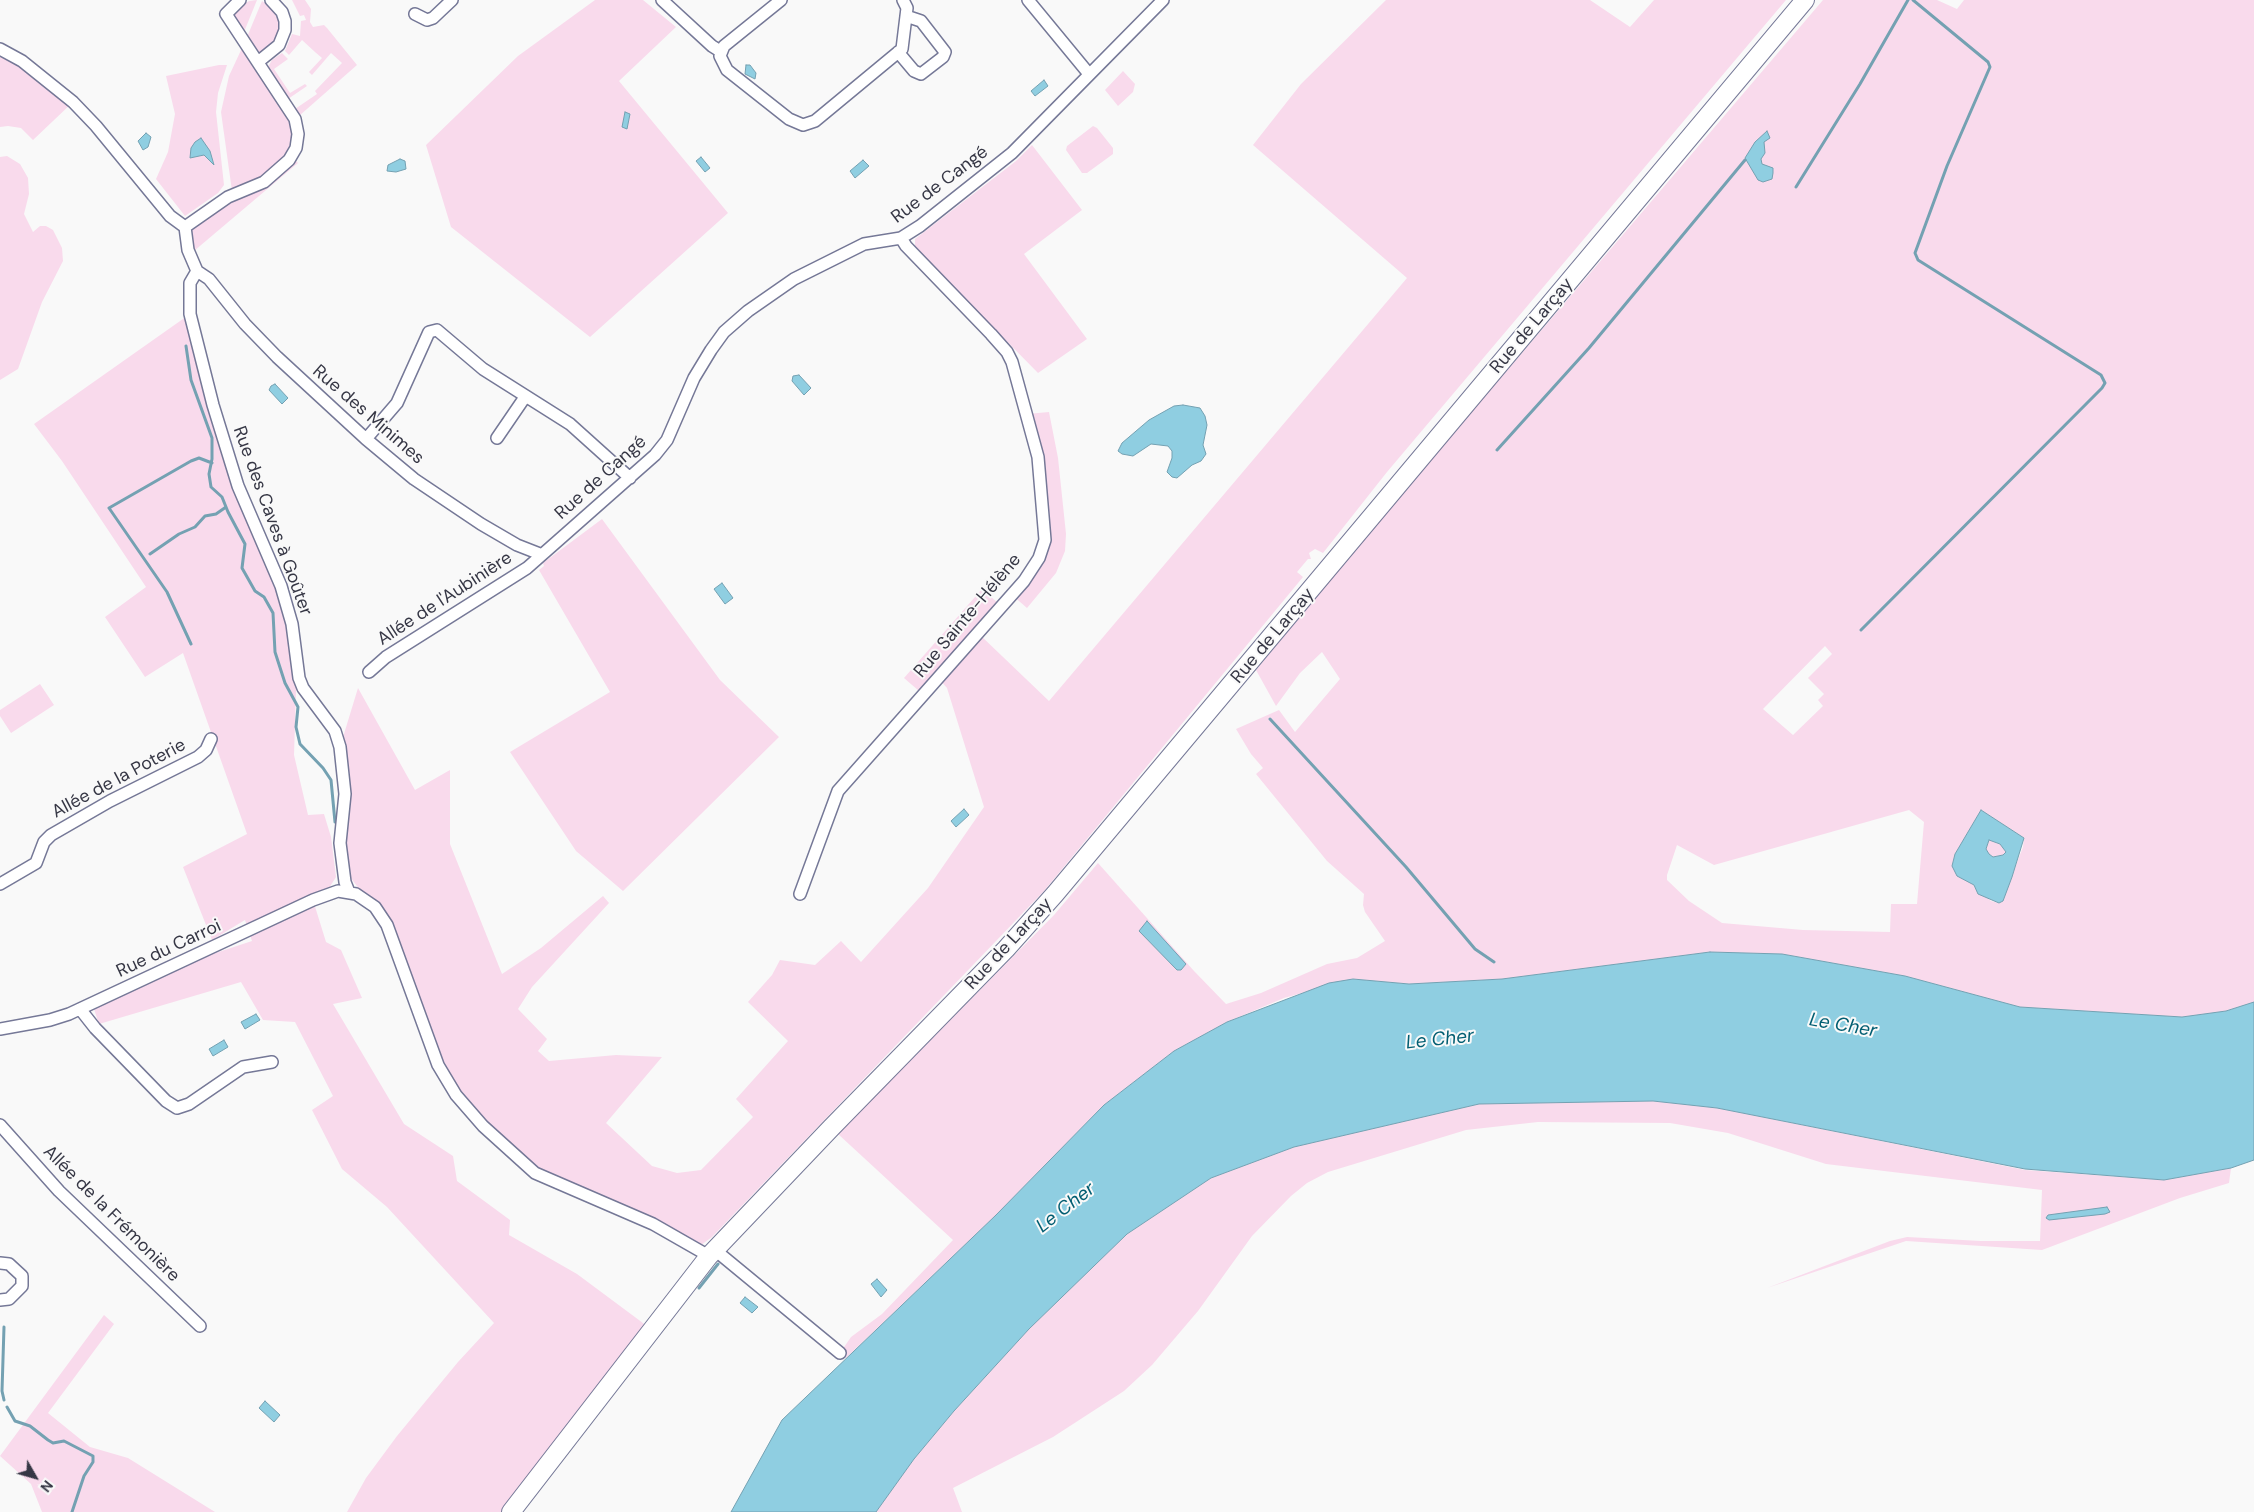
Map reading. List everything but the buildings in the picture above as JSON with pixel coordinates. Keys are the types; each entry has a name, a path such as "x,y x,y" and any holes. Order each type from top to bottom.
{"main road":[{"name":"Rue de Larçay","path":"511,1512 651,1329 712,1253 999,956 1055,894 1805,0"}],"street":[{"path":"185,228 228,197 264,182 289,160 296,148 298,134 295,119 226,14 240,0"},
{"path":"258,62 279,45 285,30 282,12 271,0"},
{"path":"416,14 422,19 433,18 452,0"},
{"path":"662,0 712,46 722,49"},
{"path":"781,0 722,49 721,62 727,70 789,119 803,125 815,121 898,52 903,44 906,16 906,4 903,0"},
{"path":"1028,0 1089,74"},
{"name":"Rue de Cangé","path":"540,554 630,478 661,448 680,412 694,378 724,332 748,311 794,279 864,244 902,238 927,220 1012,153 1163,0"},
{"path":"898,52 914,71 921,74 943,57 945,52 921,21 906,16"},
{"path":"0,49 22,60 73,102 96,126 170,216 185,228 188,250 196,271"},
{"name":"Rue Sainte-Hélène","path":"800,894 838,791 1024,581 1039,558 1044,540 1038,457 1012,362 1007,352 906,246 902,238"},
{"name":"Rue des Minimes","path":"196,271 209,279 245,324 277,357 366,440 414,479 481,524 517,545 540,554"},
{"name":"Rue des Caves à Goûter","path":"196,271 190,283 190,314 213,405 238,486 281,586 292,624 299,678 303,688 335,731 340,747 345,794 340,843 345,882 349,892"},
{"path":"366,440 397,403 430,332 437,330 483,369 570,424 630,478"},
{"path":"497,438 526,397"},
{"name":"Allée de l'Aubinière","path":"369,672 386,657 512,578 540,554"},
{"name":"Allée de la Poterie","path":"0,884 36,863 44,842 51,835 110,801 198,757 206,750 210,740"},
{"name":"Rue du Carroi","path":"0,1030 50,1020 80,1009 313,900 338,891 349,892"},
{"path":"349,892 369,902 387,925 438,1065 468,1109 504,1147 535,1174 653,1224 712,1253 840,1353"},
{"path":"80,1009 166,1101 177,1108 189,1104 243,1067 272,1062"},
{"name":"Allée de la Frémonière","path":"0,1124 59,1191 200,1326"},
{"path":"0,1263 9,1264 22,1276 22,1286 9,1299 0,1300"}],"shaded area":[{"path":"257,0 244,32 233,17 235,11 249,1"},
{"path":"292,0 305,0 311,9 310,22 313,27 324,25 357,65 299,116 295,109 317,94 315,91 342,63 331,53 312,75 309,72 322,58 302,40 289,55 285,51 292,34 300,36 301,21 306,20 304,15 300,16"},
{"path":"595,0 643,0 676,27 619,81 728,213 590,337 451,227 426,145 518,56"},
{"path":"1386,0 1590,0 1630,27 1654,0 1786,0 1387,472 1323,553 1315,549 1309,553 1311,559 1308,559 1297,572 1303,577 1044,891 712,1237 697,1248 535,1173 456,1095 393,940 369,902 344,869 340,747 358,688 415,790 450,770 450,844 502,974 541,948 603,896 609,903 532,987 518,1009 547,1039 538,1051 549,1061 616,1055 662,1057 606,1123 652,1166 677,1173 701,1170 753,1117 736,1099 788,1041 748,1002 772,975 780,960 815,965 841,941 861,962 928,888 984,807 947,688 939,679 979,634 1049,701 1407,278 1253,145 1301,84"},
{"path":"1823,0 1937,0 1957,9 1964,0 2254,0 2254,1002 2226,1011 2182,1017 2020,1007 1905,976 1782,954 1710,952 1502,979 1409,984 1353,979 1284,998 1227,1022 1174,1051 1104,1105 996,1215 846,1358 840,1353 851,1337 882,1314 953,1240 838,1134 1054,915 1098,863 1194,971 1226,1004 1261,993 1327,964 1357,958 1385,941 1365,912 1363,905 1364,894 1327,861 1256,774 1263,768 1251,754 1236,729 1279,710 1295,732 1340,679 1322,652 1300,673 1276,706 1256,670 1366,536","holes":["1825,646 1832,654 1808,678 1824,694 1818,700 1823,706 1793,735 1763,709","1909,810 1924,822 1917,904 1891,904 1890,932 1803,930 1722,923 1689,901 1667,880 1677,845 1714,865","1981,810 2024,838 2023,847 2002,901 1999,903 1991,901 1952,866 1955,854"]},
{"path":"262,1 281,15 280,39 262,53 257,51 247,37"},
{"path":"242,48 291,120 293,133 291,147 285,157 260,180 232,191 221,112 229,76"},
{"path":"0,49 73,102 33,140 21,128 0,127"},
{"path":"282,53 288,59 274,69 290,93 305,84 307,86 288,99 268,67 272,60"},
{"path":"227,65 218,93 216,112 224,185 218,193 185,216 156,179 168,152 175,114 166,76"},
{"path":"1123,71 1135,84 1133,92 1118,106 1105,90"},
{"path":"1093,126 1097,128 1113,148 1113,154 1087,173 1082,173 1066,150 1067,146"},
{"path":"1032,145 1082,210 1024,254 1087,339 1038,373 915,248 915,239 1016,161"},
{"path":"7,156 20,164 28,178 29,194 24,214 33,232 40,226 46,226 53,230 62,248 63,261 42,302 18,369 0,380 0,157"},
{"path":"294,159 298,163 194,251 189,231"},
{"path":"190,314 213,405 275,571 297,660 294,755 308,815 324,814 331,837 336,877 324,896 313,900 326,942 341,950 362,998 333,1004 404,1124 453,1156 457,1181 510,1220 509,1235 577,1274 651,1329 511,1512 347,1512 366,1478 397,1436 458,1362 494,1323 387,1207 342,1169 312,1110 333,1096 295,1022 263,1020 241,982 99,1024 94,1009 170,968 252,941 245,920 212,940 183,867 247,834 183,653 145,677 105,617 146,587 62,461 34,424"},
{"path":"1049,412 1058,458 1066,534 1065,551 1056,573 1027,608 1012,595 1045,540 1027,414"},
{"path":"602,519 720,680 779,737 623,891 576,851 510,752 610,692 539,570 544,566 543,563"},
{"path":"982,589 998,603 919,691 904,678"},
{"path":"40,684 54,705 11,733 0,716 0,710"},
{"path":"1989,840 2000,844 2006,852 2003,855 1993,857 1986,849"},
{"path":"1653,1101 1717,1108 2025,1170 2164,1180 2231,1168 2229,1183 2180,1198 2042,1250 1906,1241 1767,1288 1890,1241 1907,1237 1981,1241 2040,1241 2042,1190 1826,1164 1728,1133 1670,1123 1538,1122 1466,1130 1328,1172 1307,1183 1291,1196 1252,1236 1198,1311 1152,1365 1124,1391 1053,1437 953,1488 962,1512 876,1512 914,1459 954,1411 1073,1284 1127,1234 1211,1178 1294,1147 1479,1104"},
{"path":"104,1315 114,1324 48,1413 90,1447 128,1458 215,1512 42,1512 31,1484 0,1456"}],"water":[{"path":"746,65 750,65 756,73 755,79 745,74"},
{"path":"1044,80 1048,86 1035,96 1031,91"},
{"path":"625,112 630,114 627,129 622,127"},
{"path":"1767,131 1770,138 1764,142 1765,153 1761,159 1762,164 1773,168 1773,173 1772,179 1763,182 1758,180 1745,158 1755,142"},
{"path":"146,133 151,137 148,147 143,150 138,141"},
{"path":"201,138 210,151 214,165 204,155 190,158 191,148"},
{"path":"701,157 710,168 705,172 696,161"},
{"path":"400,159 405,161 406,169 396,172 387,171 388,165"},
{"path":"863,160 869,166 855,178 850,171"},
{"path":"799,375 811,388 804,395 792,381 793,376"},
{"path":"275,384 288,398 282,404 269,390"},
{"path":"1183,405 1200,408 1205,416 1207,425 1203,445 1206,454 1201,461 1192,465 1177,478 1172,477 1167,472 1172,458 1172,451 1168,446 1151,444 1133,456 1122,454 1118,451 1122,443 1149,420 1174,406"},
{"path":"722,583 733,598 725,604 714,589"},
{"path":"964,809 969,815 956,827 951,821"},
{"path":"1981,810 2024,838 2003,901 1999,903 1978,894 1974,885 1957,876 1952,866 1955,854","holes":["1989,840 2000,844 2006,852 2003,855 1993,857 1989,854 1986,849"]},
{"path":"1147,921 1186,964 1181,970 1177,970 1139,931"},
{"name":"Le Cher","path":"1710,952 1782,954 1905,976 2020,1007 2182,1017 2226,1011 2254,1002 2254,1160 2231,1168 2164,1180 2025,1169 1717,1108 1653,1101 1479,1104 1294,1147 1211,1178 1127,1234 1029,1329 954,1411 914,1459 876,1512 731,1512 782,1420 996,1215 1104,1105 1174,1051 1227,1022 1329,983 1353,979 1409,984 1502,979"},
{"path":"256,1014 260,1020 245,1029 241,1022"},
{"path":"224,1040 228,1047 213,1056 209,1049"},
{"path":"2107,1207 2110,1212 2105,1214 2049,1220 2046,1218 2048,1215"},
{"path":"877,1279 887,1290 881,1297 871,1284"},
{"path":"745,1297 758,1307 752,1313 740,1303"},
{"path":"265,1401 280,1415 274,1422 259,1408"}],"waterway":[{"path":"1796,187 1860,84 1908,0"},
{"path":"1861,630 2105,383 2101,375 1918,260 1915,253 1947,166 1990,67 1988,62 1913,0"},
{"path":"1497,450 1589,348 1745,160"},
{"path":"186,346 191,380 212,438 212,459 209,474 211,487 222,497 245,544 242,568 255,591 264,597 273,613 275,652 285,683 298,707 296,727 300,744 323,768 331,780 335,822"},
{"path":"191,644 167,592 109,508 191,461 199,458 212,463"},
{"path":"150,554 179,534 195,527 205,516 216,514 226,507"},
{"path":"1270,719 1406,867 1475,949 1494,962"},
{"path":"699,1288 718,1264"},
{"path":"4,1327 2,1391 4,1400"},
{"path":"7,1407 15,1421 30,1426 53,1443 64,1441 93,1456 93,1462 84,1476 72,1512"}]}
